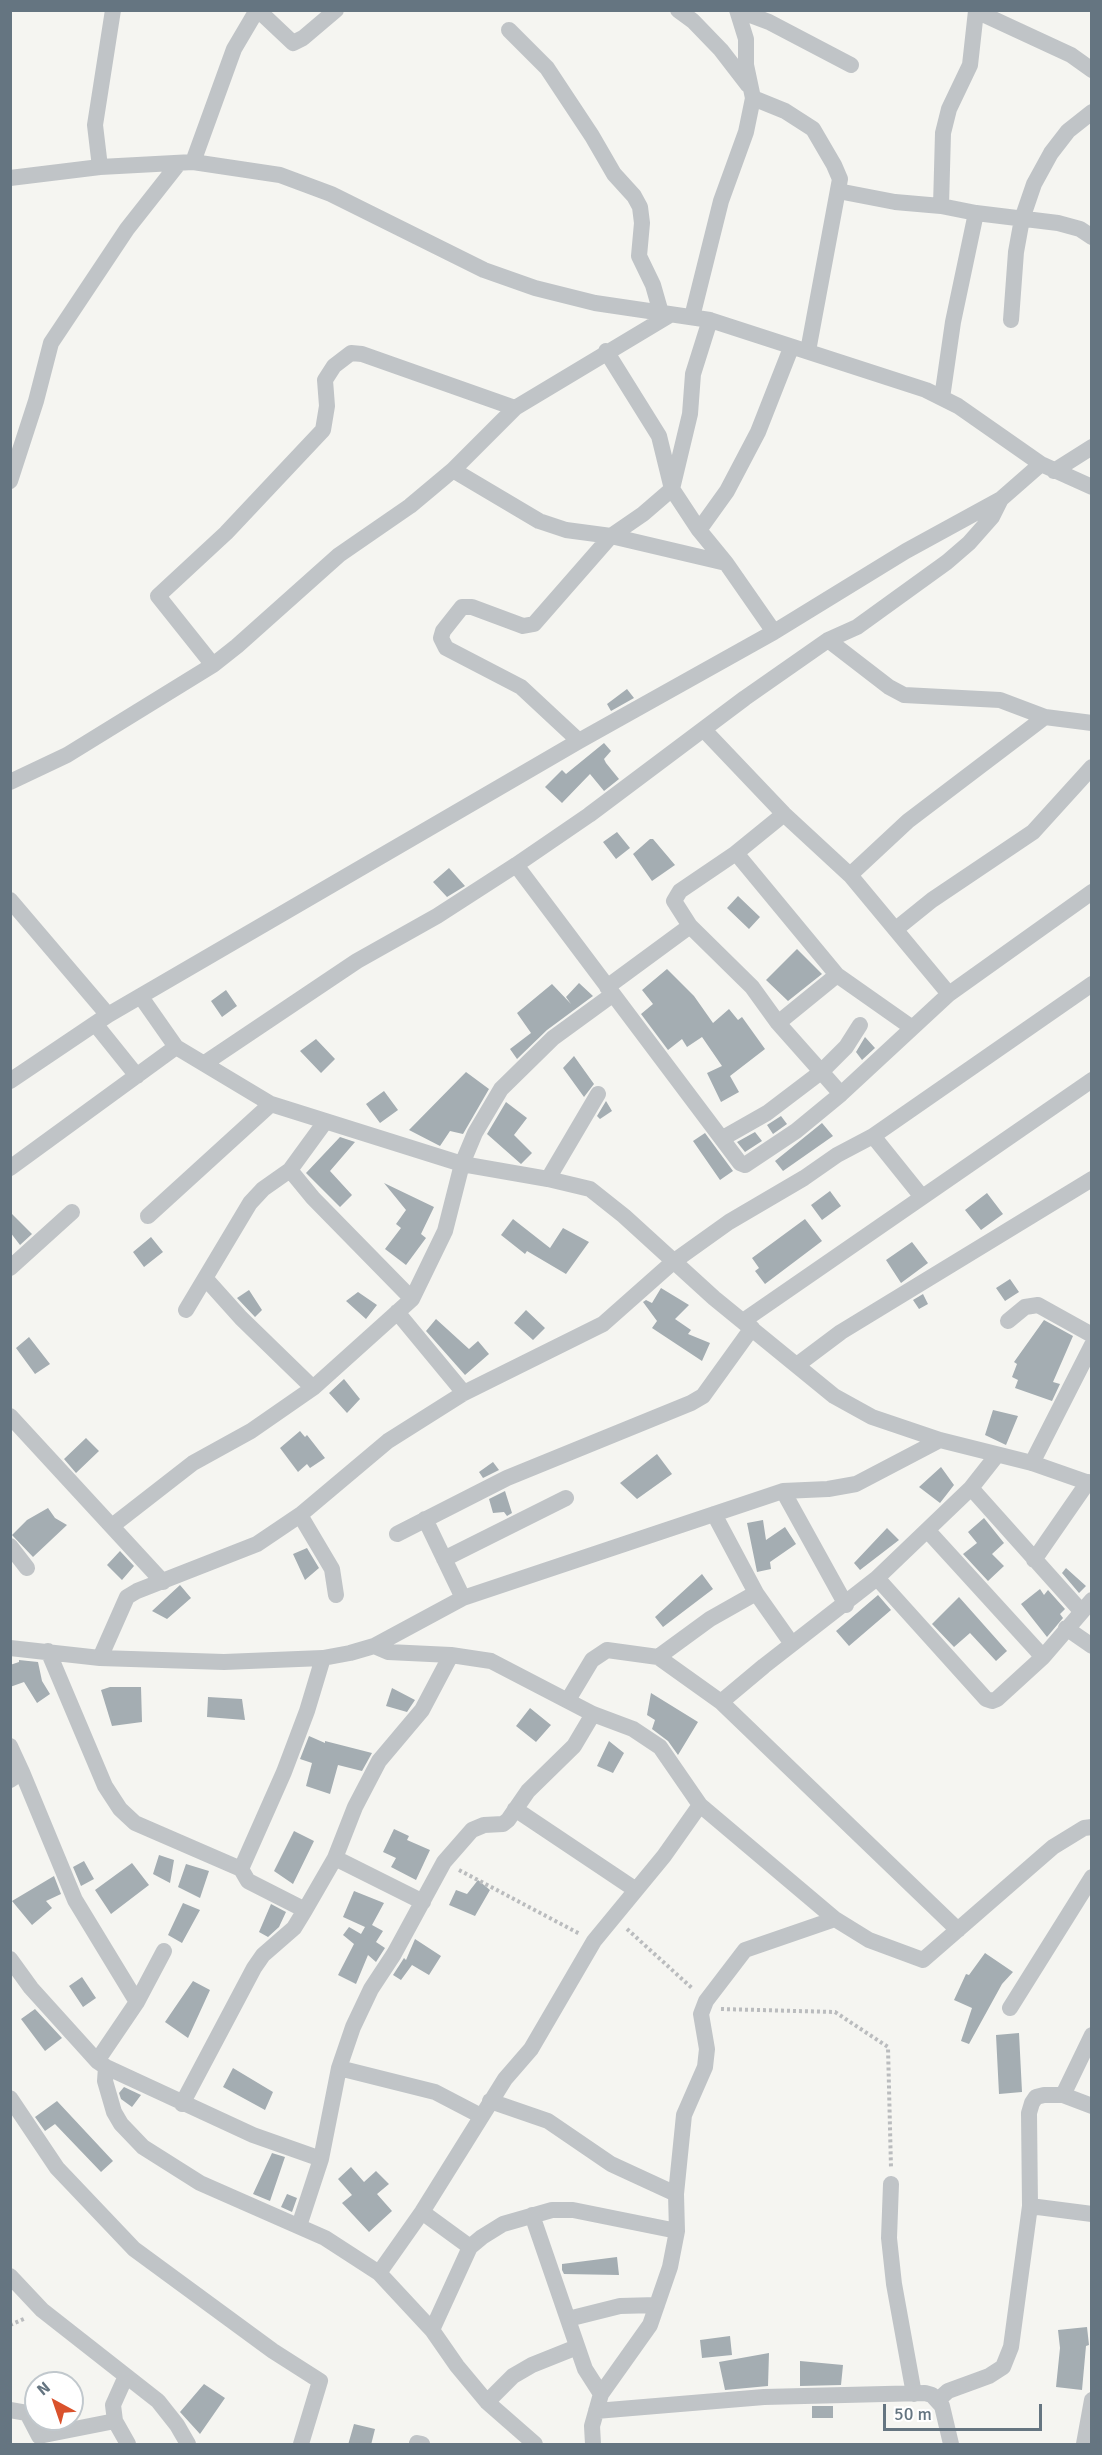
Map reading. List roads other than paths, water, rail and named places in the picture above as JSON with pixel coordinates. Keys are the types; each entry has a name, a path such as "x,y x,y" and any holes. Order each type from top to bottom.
{"street":[{"path":"100,167 95,124 113,10"},
{"path":"10,481 36,401 51,343 127,229 186,162 234,49 258,10 293,43 303,38 336,10"},
{"path":"678,10 693,21 720,50 751,92 813,129 840,179 808,351"},
{"path":"692,317 721,201 746,132 751,92 746,39 737,10"},
{"path":"737,10 769,22 851,64"},
{"path":"941,206 944,133 949,110 970,65 976,10 1071,55 1092,70"},
{"path":"509,30 547,68 614,174 634,196 640,207 642,223 639,256 666,314"},
{"path":"1011,320 1016,252 1022,219 1034,184 1051,153 1068,131 1092,112"},
{"path":"10,178 100,167 186,162 280,175 331,194 484,270 535,288 595,303 710,320 791,348 808,351 894,379 958,406 1047,467 1092,487"},
{"path":"838,191 895,202 941,206 976,213 1059,223 1080,229 1092,237"},
{"path":"942,398 953,322 976,213"},
{"path":"10,782 67,755 213,665 339,555 410,506 453,470 515,408 666,314"},
{"path":"579,741 521,687 446,648 441,638 443,631 462,608 478,608 523,626 534,624 611,536 643,514 672,489 690,414 693,374 710,320"},
{"path":"699,530 727,491 758,432 791,348"},
{"path":"606,351 659,436 672,489 699,530 726,563 774,632"},
{"path":"213,665 158,596 226,533 323,430 327,406 325,380 334,366 351,353 362,354 515,408"},
{"path":"10,1081 141,997 579,741 774,632 906,551 1001,499 1047,467 1092,447"},
{"path":"453,470 539,521 566,530 611,536 726,563"},
{"path":"205,1063 357,961 430,920 516,865 828,640 856,627 947,562 993,517 1001,499"},
{"path":"828,640 888,687 904,695 1000,700 1045,717 1092,723"},
{"path":"850,875 908,821 1045,717"},
{"path":"704,730 784,814 850,875 948,994"},
{"path":"896,929 932,900 1034,832 1092,767"},
{"path":"784,814 736,854 675,896 674,901 690,927 752,987 778,1023 841,1094"},
{"path":"736,854 837,975 911,1027"},
{"path":"516,865 740,1163 750,1163 841,1094 948,994 1092,892"},
{"path":"10,900 102,1020 137,1076"},
{"path":"112,1526 193,1463 251,1431 313,1388 412,1299 445,1231 462,1164 475,1133 511,1078 553,1038 690,927"},
{"path":"778,1023 837,975"},
{"path":"100,1658 127,1597 149,1584 163,1582 257,1544 300,1515 388,1441 464,1393 603,1324 673,1262 729,1222 804,1178 837,1155 873,1136 1092,984"},
{"path":"141,997 176,1047 271,1104 462,1164 590,1189 624,1216 673,1262 747,1325 834,1396 872,1417 940,1440 1032,1463 1090,1483 1034,1560"},
{"path":"723,1138 767,1113 821,1072 846,1047 860,1025"},
{"path":"10,1168 176,1047"},
{"path":"397,1534 507,1478 691,1403 703,1395 747,1325 922,1197 1092,1080"},
{"path":"548,1179 598,1094"},
{"path":"148,1216 271,1104"},
{"path":"186,1310 250,1203 263,1189 290,1170 325,1122"},
{"path":"873,1136 922,1197"},
{"path":"290,1170 313,1198 412,1299"},
{"path":"797,1365 841,1332 932,1278 1017,1222 1092,1179"},
{"path":"10,1268 72,1212"},
{"path":"206,1279 241,1318 313,1388"},
{"path":"1008,1321 1025,1307 1038,1305 1092,1335"},
{"path":"397,1312 464,1393"},
{"path":"1032,1463 1092,1345"},
{"path":"10,1416 163,1582"},
{"path":"10,1648 100,1658 224,1662 323,1658 374,1646 463,1598 783,1491 828,1489 856,1484 940,1440"},
{"path":"721,1702 792,1644 846,1605 877,1578 971,1488 997,1455"},
{"path":"877,1578 986,1699 992,1701 997,1699 1042,1656 1086,1605 1034,1560 971,1488"},
{"path":"783,1491 846,1605"},
{"path":"444,1559 566,1497"},
{"path":"714,1514 756,1593 792,1644"},
{"path":"300,1515 332,1569 336,1595"},
{"path":"425,1519 463,1598"},
{"path":"928,1531 1042,1656"},
{"path":"10,1546 27,1568"},
{"path":"658,1657 701,1624 756,1593"},
{"path":"1066,1628 1092,1646"},
{"path":"374,1646 388,1652 451,1655 491,1661 593,1714 633,1729 660,1747 700,1805 835,1919 869,1940 923,1960 1053,1847 1084,1828 1092,1827"},
{"path":"568,1700 592,1660 606,1650 658,1657 721,1702 958,1930"},
{"path":"48,1651 105,1786 120,1809 135,1823 241,1869 248,1881 305,1910"},
{"path":"183,2104 255,1968 263,1955 294,1928 335,1858 355,1807 379,1761 422,1710 451,1655"},
{"path":"241,1869 284,1772 307,1711 323,1658"},
{"path":"299,2226 321,2159 339,2068 371,1989 444,1862 472,1830 484,1825 503,1824 528,1791 574,1746 593,1714"},
{"path":"10,1746 16,1776 45,1832 75,1900 137,2002"},
{"path":"379,2273 422,2212 505,2079 531,2049 594,1941 700,1805"},
{"path":"515,1809 636,1890"},
{"path":"335,1858 423,1902"},
{"path":"1010,2008 1092,1877"},
{"path":"593,2445 592,2426 599,2402 637,2348 650,2325 670,2267 677,2231 676,2194 684,2115 705,2067 707,2049 701,2014 706,2001 745,1950 835,1919"},
{"path":"164,1951 101,2064 114,2112 121,2124 143,2147 200,2183 299,2226 346,2251 379,2273 432,2330 457,2366 487,2402 535,2445"},
{"path":"10,1959 31,1988 101,2064 253,2135 321,2159"},
{"path":"1063,2095 1092,2035"},
{"path":"339,2068 435,2092 485,2109 548,2121 611,2164 676,2194"},
{"path":"938,2400 948,2391 989,2376 1003,2367 1011,2347 1030,2206 1029,2113 1036,2097 1063,2095 1092,2106"},
{"path":"10,2098 57,2168 128,2244 273,2351 320,2381 302,2445"},
{"path":"891,2184 889,2238 894,2284 914,2394"},
{"path":"1030,2206 1092,2214"},
{"path":"432,2330 470,2247 482,2236 503,2224 552,2210 573,2210 677,2231"},
{"path":"422,2212 470,2247"},
{"path":"532,2215 585,2369 599,2402"},
{"path":"10,2276 42,2310 158,2402 177,2424 188,2445"},
{"path":"568,2319 620,2306 657,2305"},
{"path":"487,2402 513,2376 532,2365 578,2347"},
{"path":"126,2376 113,2404 115,2421 128,2445"},
{"path":"599,2402 925,2393 938,2400 951,2445"},
{"path":"1084,2445 1092,2400"},
{"path":"10,2410 27,2413 39,2440 115,2421"}]}
